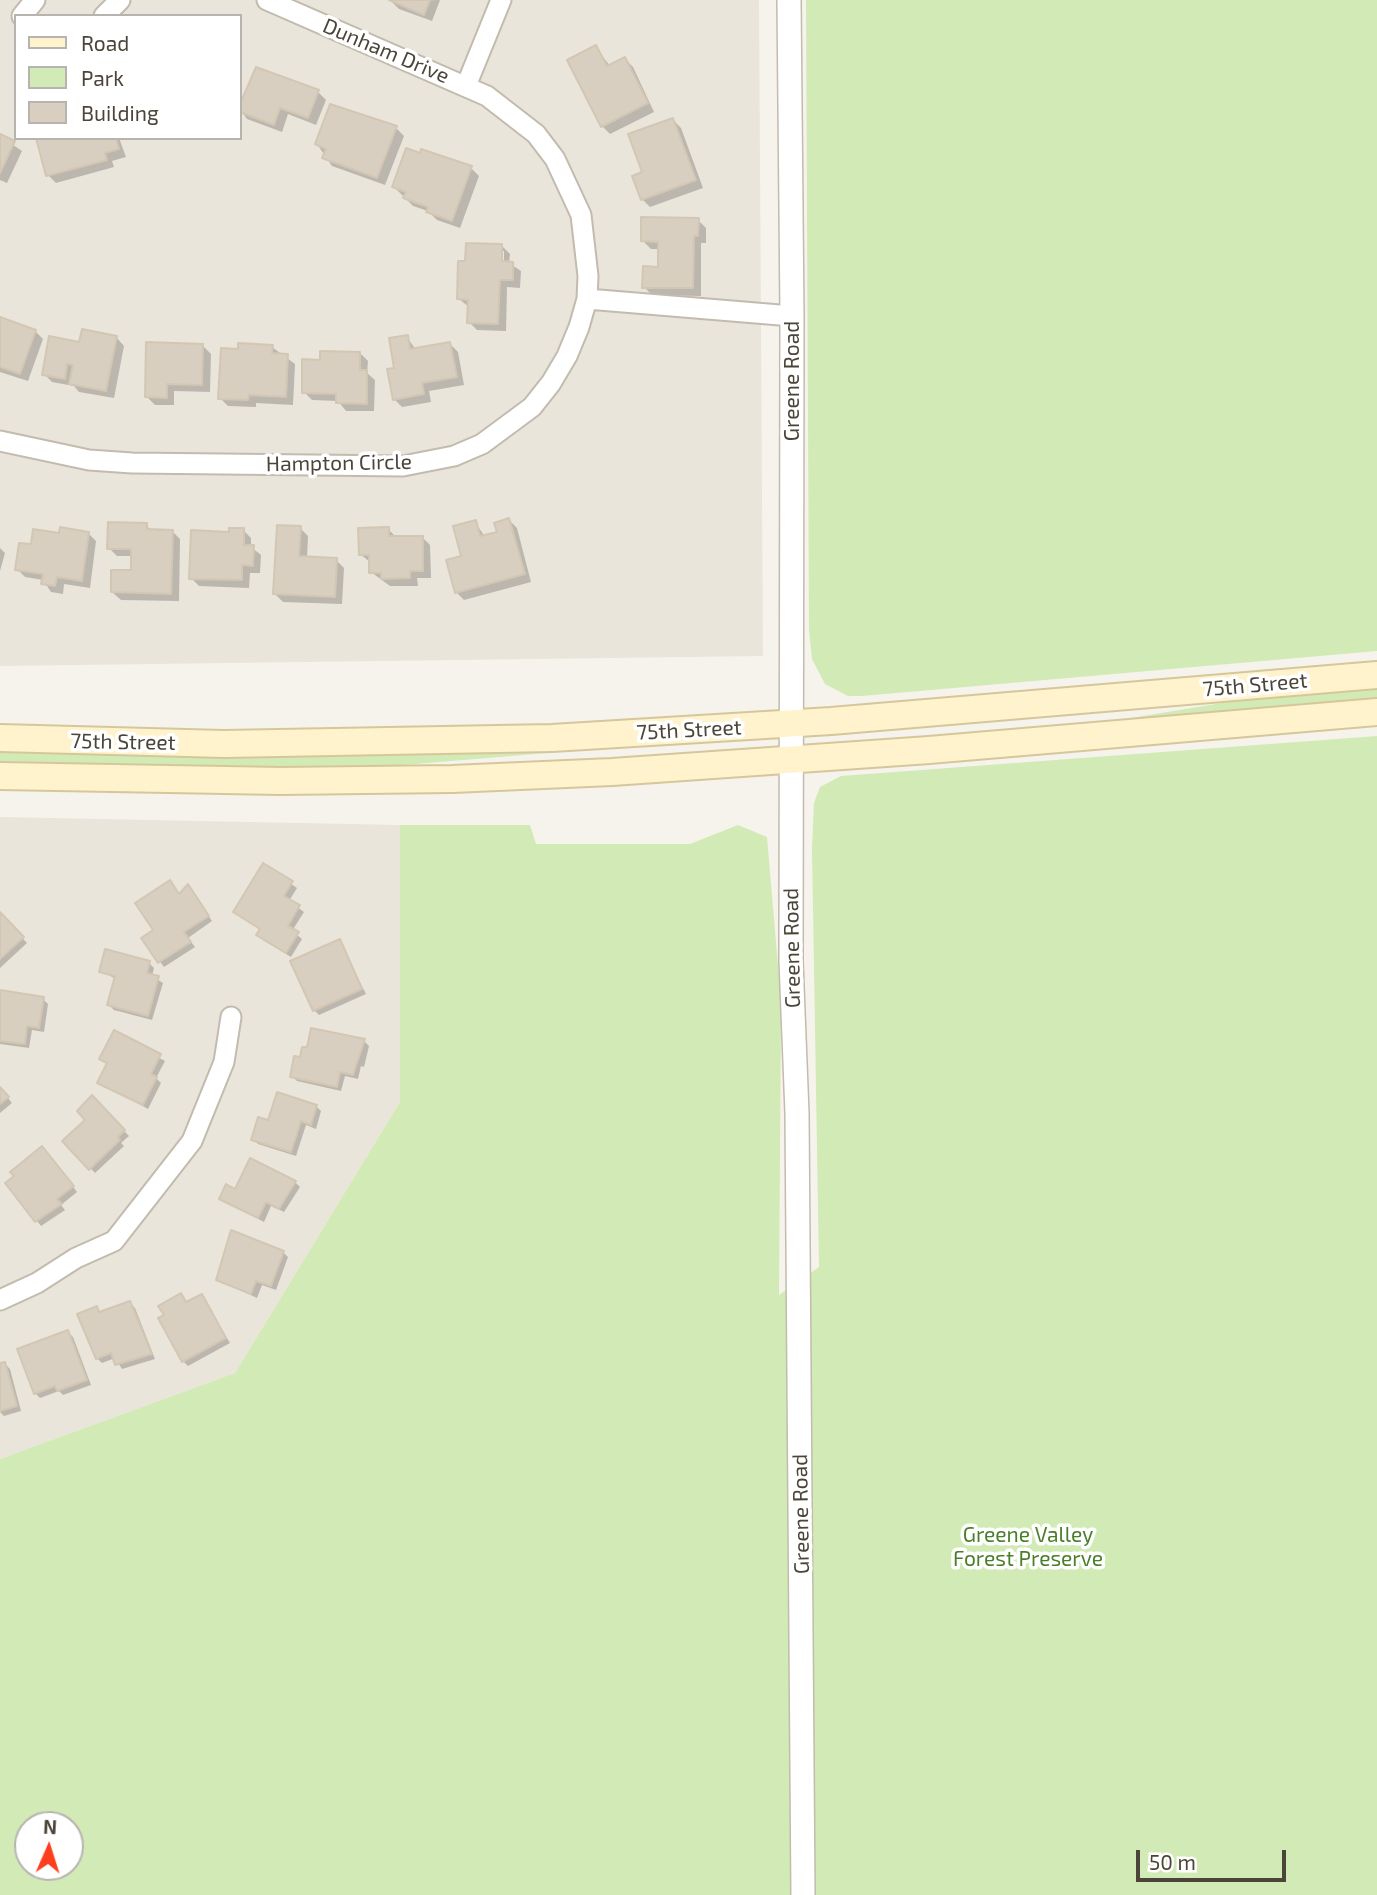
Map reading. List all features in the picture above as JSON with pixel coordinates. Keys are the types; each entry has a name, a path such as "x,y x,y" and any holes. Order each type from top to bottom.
{"main road":[{"name":"75th Street","path":"0,738 224,744 428,742 790,724 1377,675"},
{"name":"75th Street","path":"0,776 200,780 452,779 790,760 1377,712"}],"street":[{"path":"24,14 35,0"},
{"path":"106,14 120,0"},
{"name":"Dunham Drive","path":"267,0 466,86"},
{"path":"466,86 501,0"},
{"name":"Greene Road","path":"789,0 792,316 790,961 797,1113 803,1895"},
{"name":"Hampton Circle","path":"0,441 76,458 132,463 403,466 434,461 482,443 531,407 551,383 567,356 587,299 586,246 580,215 560,168 536,134 513,113 466,86"},
{"path":"587,299 792,316"},
{"path":"0,1300 37,1283 76,1258 114,1241 192,1141 225,1062 231,1017"}],"shaded area":[{"path":"0,0 759,0 763,656 0,666"},
{"path":"0,817 400,825 400,1102 235,1373 0,1459"}],"green space":[{"path":"806,0 1377,0 1377,651 862,696 848,696 825,684 812,659 809,629"},
{"path":"1377,687 1377,699 1113,721 1258,697"},
{"name":"Greene Valley Forest Preserve","path":"1377,736 1377,1895 0,1895 0,1459 235,1373 400,1102 400,825 530,825 536,844 690,844 738,825 767,837 781,1001 779,1295 819,1267 812,848 814,803 820,787 841,776"},
{"path":"0,751 232,756 548,753 379,767 247,769 0,763"}],"building":[{"path":"389,0 430,0 424,15"},
{"path":"596,45 607,66 625,57 648,103 601,127 567,60"},
{"path":"256,67 319,90 308,118 280,108 274,125 242,113 242,99"},
{"path":"330,104 397,126 377,178 322,158 326,149 315,144"},
{"path":"673,118 696,180 641,200 632,176 642,172 628,134"},
{"path":"0,134 15,141 0,173"},
{"path":"37,140 117,140 119,149 105,153 107,160 46,176"},
{"path":"406,148 420,153 421,149 472,166 452,221 426,212 428,207 403,198 406,192 392,187"},
{"path":"641,217 699,218 698,236 694,236 693,288 642,288 643,266 658,267 658,242 641,241"},
{"path":"466,243 502,244 502,261 513,262 513,280 500,280 498,324 467,323 468,300 457,299 458,261 465,261"},
{"path":"0,317 36,330 20,374 0,367"},
{"path":"82,329 117,336 106,391 69,384 73,365 67,364 65,379 42,375 49,336 79,342"},
{"path":"408,335 410,349 450,342 457,377 422,383 424,394 393,400 387,369 394,368 389,338"},
{"path":"146,342 203,344 202,385 167,384 167,398 145,397"},
{"path":"238,343 273,345 272,353 288,354 286,397 249,395 248,400 218,399 221,348 238,349"},
{"path":"320,351 360,352 360,370 367,370 367,404 336,403 336,394 302,393 302,359 320,360"},
{"path":"509,518 525,574 455,593 446,560 461,556 453,526 476,520 480,536 497,532 494,523"},
{"path":"108,522 147,523 147,529 173,530 171,594 111,592 111,570 131,570 131,549 107,549"},
{"path":"277,525 301,526 299,556 337,558 335,597 273,594"},
{"path":"60,527 89,532 82,581 57,577 55,586 41,584 43,574 15,570 19,543 31,544 33,529 59,533"},
{"path":"389,527 389,536 423,536 423,571 410,571 410,578 381,579 381,573 369,573 369,555 359,555 358,528"},
{"path":"229,528 244,528 244,545 254,545 253,566 242,565 242,580 189,579 191,530 229,532"},
{"path":"263,863 293,881 284,896 300,905 288,926 299,932 286,953 256,935 260,929 233,912"},
{"path":"170,880 179,894 188,884 209,916 184,932 191,942 158,963 141,938 153,930 135,903"},
{"path":"0,912 24,937 0,959"},
{"path":"340,939 362,989 313,1011 290,961"},
{"path":"105,949 150,961 147,973 159,976 148,1016 107,1005 115,976 99,972"},
{"path":"0,990 44,997 39,1028 27,1026 25,1044 0,1041"},
{"path":"311,1028 365,1039 353,1075 340,1072 337,1087 290,1077 294,1056 300,1057 302,1047 307,1047"},
{"path":"114,1030 161,1054 151,1074 157,1077 143,1105 97,1083 107,1063 99,1059"},
{"path":"0,1087 9,1097 0,1104"},
{"path":"277,1092 317,1105 311,1125 301,1121 291,1152 251,1140 258,1117 268,1120"},
{"path":"92,1095 125,1130 118,1137 120,1140 89,1170 62,1141 85,1120 77,1111"},
{"path":"42,1146 74,1186 57,1199 62,1204 35,1222 5,1183 14,1176 10,1172"},
{"path":"250,1158 296,1181 279,1209 266,1202 258,1218 219,1199 226,1184 235,1189"},
{"path":"231,1230 284,1251 271,1286 256,1281 251,1294 216,1280"},
{"path":"181,1293 186,1302 202,1294 226,1338 182,1362 158,1318 164,1315 158,1306"},
{"path":"130,1301 152,1354 115,1365 111,1353 96,1359 77,1314 97,1306 99,1312"},
{"path":"68,1330 87,1380 57,1391 55,1386 34,1394 17,1349"},
{"path":"5,1362 17,1406 0,1411 0,1363"}]}
